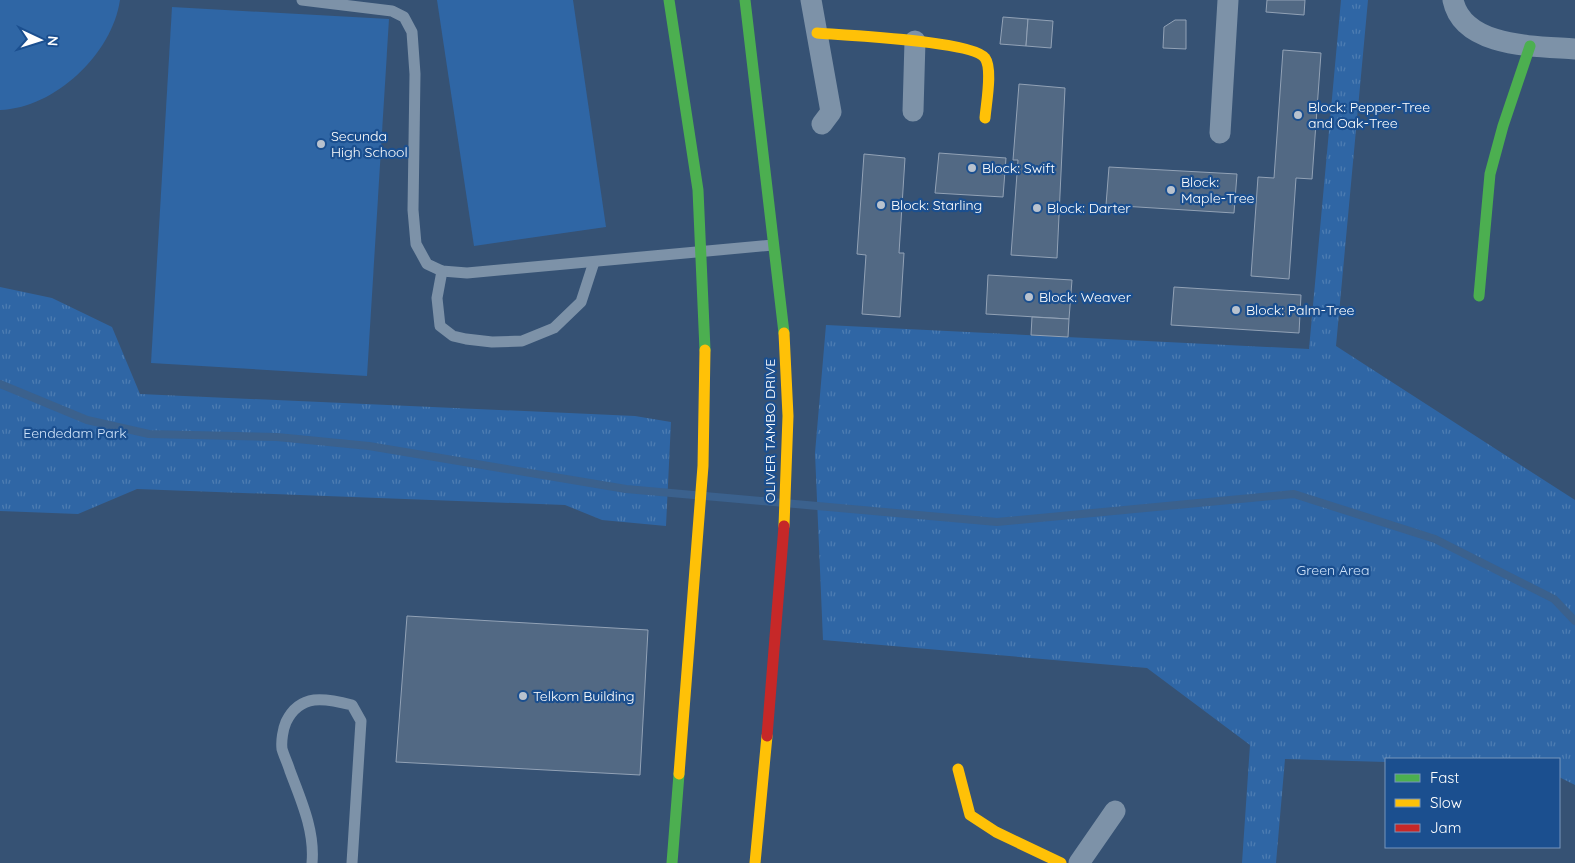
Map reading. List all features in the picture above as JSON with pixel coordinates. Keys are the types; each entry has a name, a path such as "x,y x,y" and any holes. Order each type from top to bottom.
{"street":[{"path":"669,0 698,190 702,251 705,365 703,466 672,863"},
{"name":"OLIVER TAMBO DRIVE","path":"745,0 785,342 788,416 787,482 777,624 755,863"},
{"path":"811,0 831,112 822,124"},
{"path":"1220,133 1228,0"},
{"path":"1453,0 1466,25 1481,35 1530,46 1575,49"},
{"path":"817,33 915,41 975,50 985,57 990,73 985,118"},
{"path":"913,111 915,41"},
{"path":"1479,296 1490,174 1503,126 1530,46"},
{"path":"958,769 970,814 996,832 1061,863"},
{"path":"1079,863 1115,811"}],"lane":[{"path":"302,0 392,11 404,17 412,32 415,74 413,210 416,244 426,264 442,271 467,273 773,244"},
{"path":"442,271 437,298 440,326 452,336 466,339 492,342 522,341 554,328 581,302 594,262"},
{"path":"312,863 314,849 307,817 282,748 284,727 292,709 307,701 330,699 352,705 361,721 352,863"}],"green space":[{"path":"0,0 120,0 115,20 106,40 78,75 60,89 41,100 21,107 0,110"},
{"path":"437,0 573,0 606,227 474,246"},
{"name":"Green Area","path":"1341,0 1368,0 1336,346 1575,500 1575,785 1560,778 1560,758 1385,758 1385,762 1285,759 1276,863 1242,863 1250,745 1147,668 823,640 815,453 826,325 1309,349"},
{"path":"172,7 389,19 367,376 151,363"},
{"name":"Eendedam Park","path":"0,287 52,298 112,327 140,394 635,416 671,422 666,526 602,520 565,505 137,489 78,514 0,511"}],"building":[{"path":"1267,0 1305,0 1304,15 1266,12"},
{"path":"1003,17 1028,19 1026,46 1000,44"},
{"path":"1028,19 1053,21 1051,48 1026,46"},
{"path":"1175,20 1186,20 1186,49 1163,48 1164,27"},
{"name":"Block: Pepper-Tree and Oak-Tree","path":"1283,50 1321,53 1312,179 1296,178 1289,279 1251,276 1258,177 1274,178"},
{"name":"Block: Darter","path":"1019,84 1065,88 1057,258 1011,255 1018,160 1013,160"},
{"name":"Block: Swift","path":"939,153 1006,158 1003,197 935,193"},
{"name":"Block: Starling","path":"864,154 905,158 899,253 904,253 900,317 862,314 866,255 857,254"},
{"name":"Block: Maple-Tree","path":"1109,167 1237,174 1234,213 1106,205"},
{"name":"Block: Weaver","path":"988,275 1072,280 1069,319 986,314"},
{"name":"Block: Palm-Tree","path":"1174,287 1301,295 1299,333 1171,325"},
{"path":"1032,317 1069,319 1068,337 1031,335"},
{"name":"Telkom Building","path":"407,616 648,630 640,775 396,762"}],"waterway":[{"path":"0,384 87,420 149,434 277,437 369,446 626,489 997,522 1294,494 1435,539 1554,599 1575,621"}],"traffic: fast":[{"path":"669,0 698,190 705,350"},
{"path":"745,0 784,333"},
{"path":"1479,296 1490,174 1503,126 1530,46"},
{"path":"672,863 679,774"}],"traffic: slow":[{"path":"817,33 934,43 976,52 985,58 989,70 985,118"},
{"path":"784,333 788,416 784,526"},
{"path":"679,774 703,466 705,350"},
{"path":"755,863 767,736"},
{"path":"958,769 970,815 996,832 1061,863"}],"traffic: jam":[{"path":"767,736 784,526"}],"place":[{"name":"Block: Pepper-Tree and Oak-Tree","path":"1298,115"},
{"name":"Secunda High School","path":"321,144"},
{"name":"Block: Swift","path":"972,168"},
{"name":"Block: Maple-Tree","path":"1171,190"},
{"name":"Block: Starling","path":"881,205"},
{"name":"Block: Darter","path":"1037,208"},
{"name":"Block: Weaver","path":"1029,297"},
{"name":"Block: Palm-Tree","path":"1236,310"},
{"name":"Telkom Building","path":"523,696"}]}
